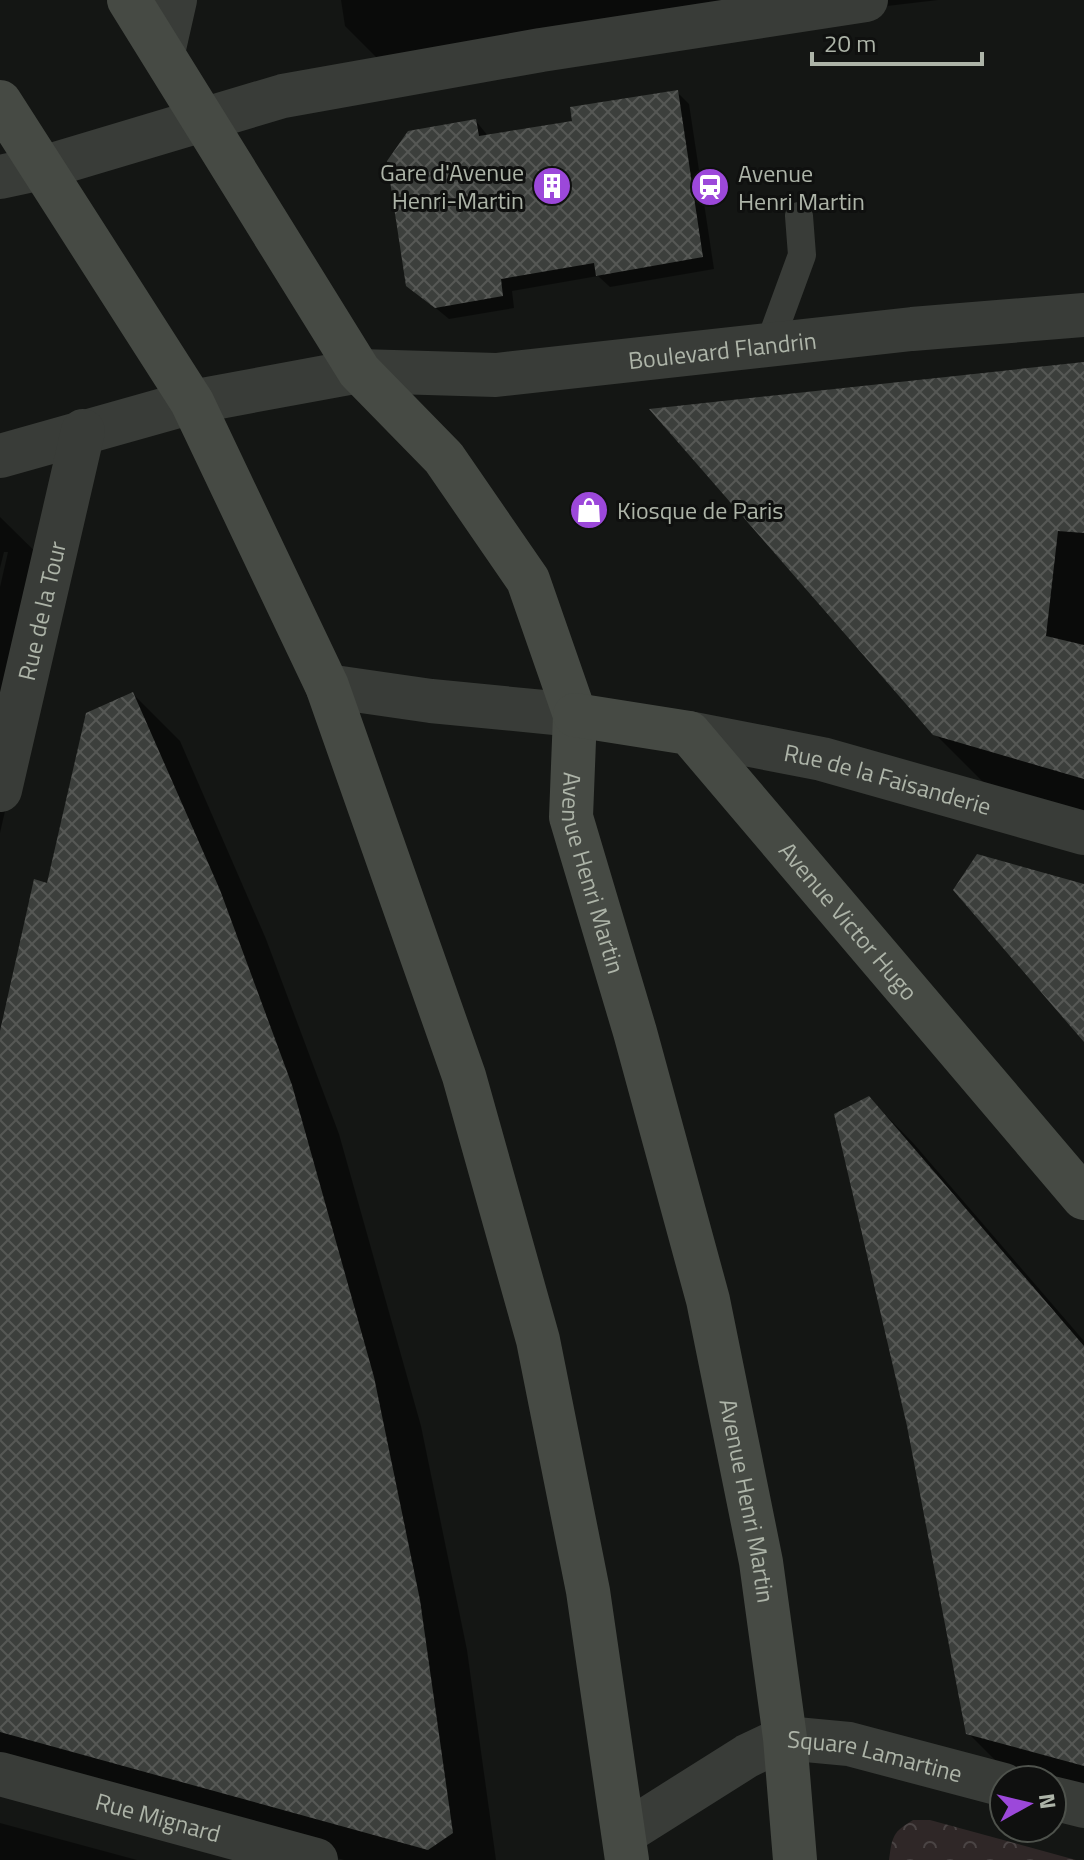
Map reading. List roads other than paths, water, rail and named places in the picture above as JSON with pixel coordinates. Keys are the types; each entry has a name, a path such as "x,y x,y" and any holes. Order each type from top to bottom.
{"main road":[{"name":"Avenue Henri Martin","path":"129,0 359,371 444,458 528,580 575,715 571,817 635,1032 708,1300 761,1562 785,1738 795,1860"},
{"path":"0,102 192,402 327,686 464,1076 538,1340 588,1591 626,1846"},
{"path":"575,715 689,733"},
{"name":"Avenue Victor Hugo","path":"689,733 1084,1198"}],"street":[{"path":"163,53 175,0"},
{"path":"0,177 42,168 203,118 311,91 541,50 866,0"},
{"name":"Boulevard Flandrin","path":"0,456 192,402 359,371 496,375 912,329 1084,315"},
{"name":"Rue de la Tour","path":"0,790 83,431"},
{"path":"327,686 431,701 575,715"},
{"name":"Rue de la Faisanderie","path":"689,733 822,759 1084,833"},
{"name":"Square Lamartine","path":"626,1846 747,1756 785,1738 849,1744 988,1781"},
{"name":"Rue Mignard","path":"0,1774 260,1853 316,1860"}],"lane":[{"path":"769,345 802,255 799,216"}],"place":[{"name":"Gare d'Avenue Henri-Martin","path":"552,186"},
{"name":"Avenue Henri Martin","path":"710,187"},
{"name":"Kiosque de Paris","path":"589,510"}]}
